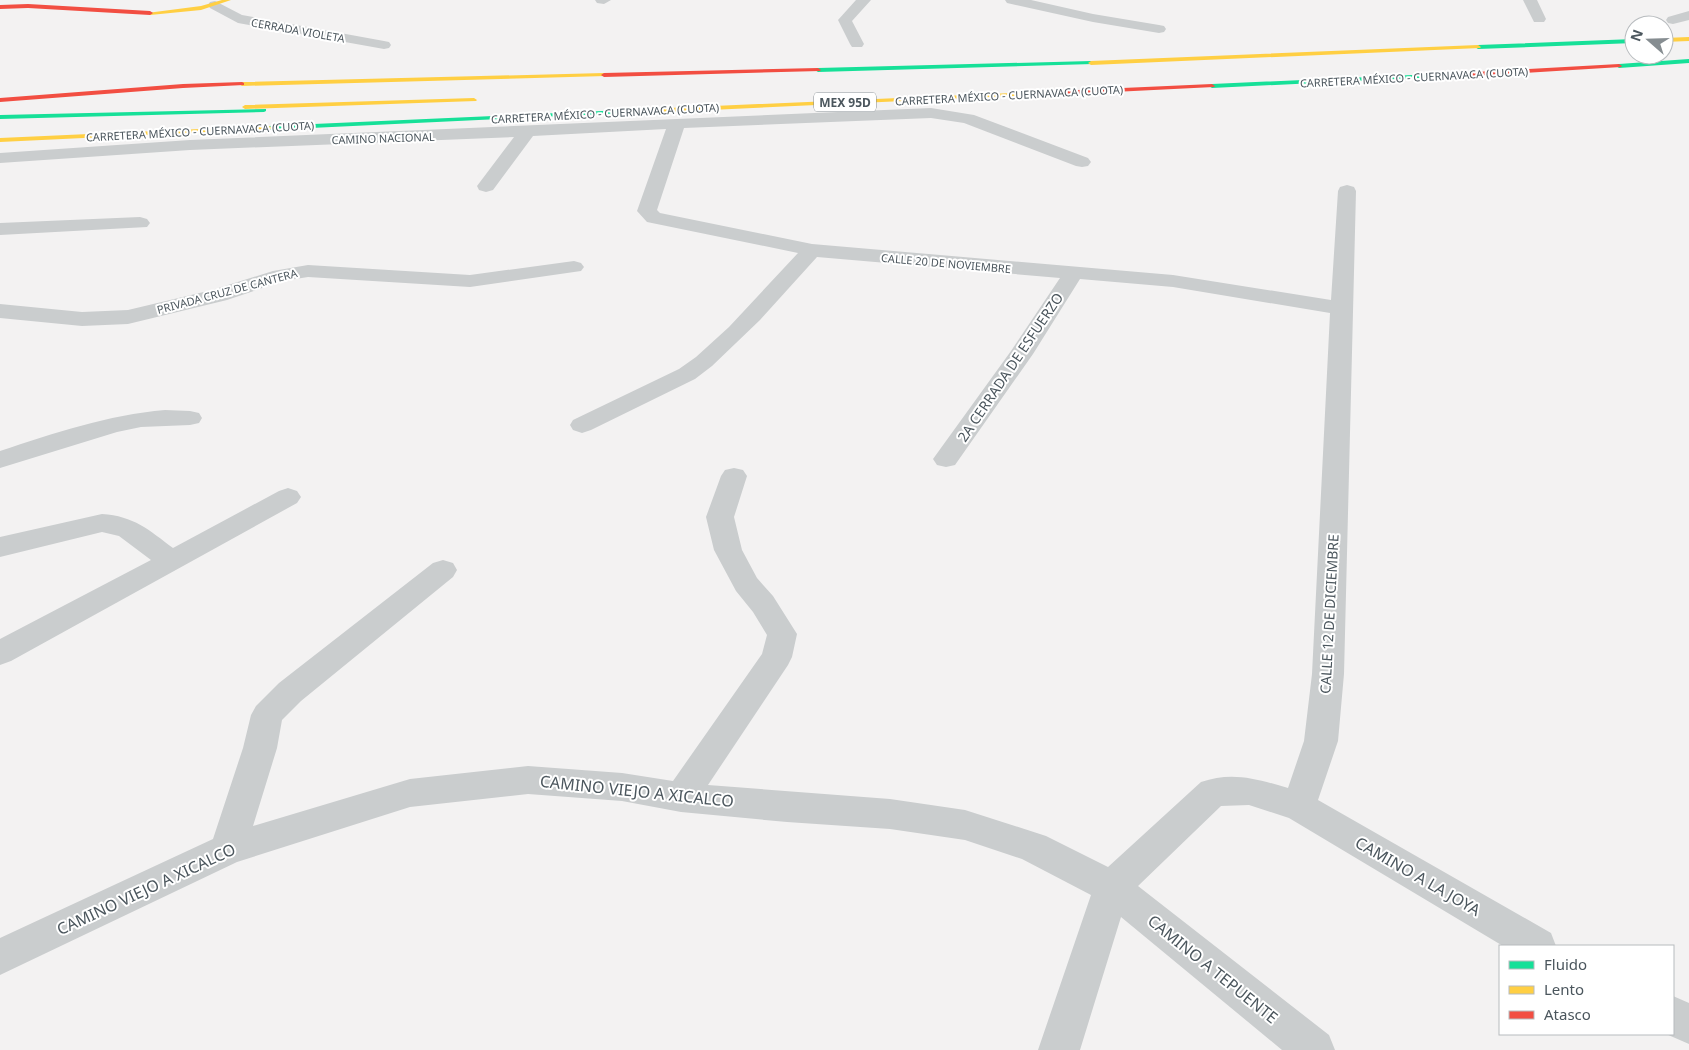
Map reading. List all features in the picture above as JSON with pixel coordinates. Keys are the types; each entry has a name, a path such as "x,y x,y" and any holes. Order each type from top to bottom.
{"main road":[{"path":"0,7 168,13 221,2"},
{"path":"1674,40 1689,39"},
{"name":"CARRETERA MÉXICO - CUERNAVACA (CUOTA)","path":"0,100 183,86 1082,63 1624,41"},
{"path":"1418,65 1525,60 1689,59"},
{"name":"CARRETERA MÉXICO - CUERNAVACA (CUOTA)","path":"0,140 1542,72 1689,59"},
{"path":"997,77 1082,63"},
{"path":"674,98 1122,78"},
{"path":"353,81 402,102"},
{"path":"57,84 137,82 183,86"},
{"path":"0,113 402,102 488,102 0,117"}],"street":[{"path":"857,44 845,20 864,0"},
{"path":"1012,0 1093,18 1159,29"},
{"path":"1530,0 1539,19"},
{"name":"CERRADA VIOLETA","path":"221,2 238,19 384,45"},
{"path":"1674,20 1689,15"},
{"name":"CAMINO NACIONAL","path":"0,158 190,145 527,132 766,118 931,112 952,115 1082,162"},
{"name":"CALLE 20 DE NOVIEMBRE","path":"677,123 647,211 654,218 812,250 1073,274 1172,281 1341,308"},
{"path":"486,186 527,132"},
{"name":"CALLE 12 DE DICIEMBRE","path":"1299,806 1321,741 1328,674 1347,191"},
{"path":"0,229 140,222"},
{"path":"582,425 687,374 720,348 812,250"},
{"name":"PRIVADA CRUZ DE CANTERA","path":"0,311 82,319 128,317 219,294 280,275 308,270 470,281 574,267"},
{"name":"2A CERRADA DE ESFUERZO","path":"946,459 1021,354 1073,274"},
{"path":"0,460 92,430 135,419 165,416 190,418"},
{"path":"681,797 777,657 782,634 763,604 746,584 728,550 720,517 734,476"},
{"path":"0,653 172,561 288,496"},
{"path":"0,547 102,522 118,524 172,561"},
{"path":"228,849 260,748 268,715 290,692 443,570"},
{"name":"CAMINO VIEJO A XICALCO","path":"0,956 228,849 410,793 528,780 622,787 681,797 787,807 890,814 965,825 1033,847 1112,887"},
{"path":"1058,1050 1112,887 1213,792 1249,791 1299,806"},
{"name":"CAMINO A LA JOYA","path":"1299,806 1535,945"},
{"name":"CAMINO A TEPUENTE","path":"1112,887 1314,1050"},
{"path":"1674,1016 1689,1024"}],"traffic: fast":[{"path":"1478,47 1624,41"},
{"path":"1619,66 1689,61"},
{"path":"818,70 1091,63"},
{"path":"1212,86 1456,75"},
{"path":"0,117 264,110"},
{"path":"269,128 624,112"}],"traffic: slow":[{"path":"150,13 201,8 228,0"},
{"path":"1674,40 1689,39"},
{"path":"1091,63 1478,47"},
{"path":"242,84 604,75"},
{"path":"624,112 1033,94"},
{"path":"245,107 474,100"},
{"path":"0,140 269,128"}],"traffic: jam":[{"path":"0,7 28,6 150,13"},
{"path":"1456,75 1619,66"},
{"path":"604,75 818,70"},
{"path":"0,100 183,86 242,84"},
{"path":"1033,94 1212,86"}]}
